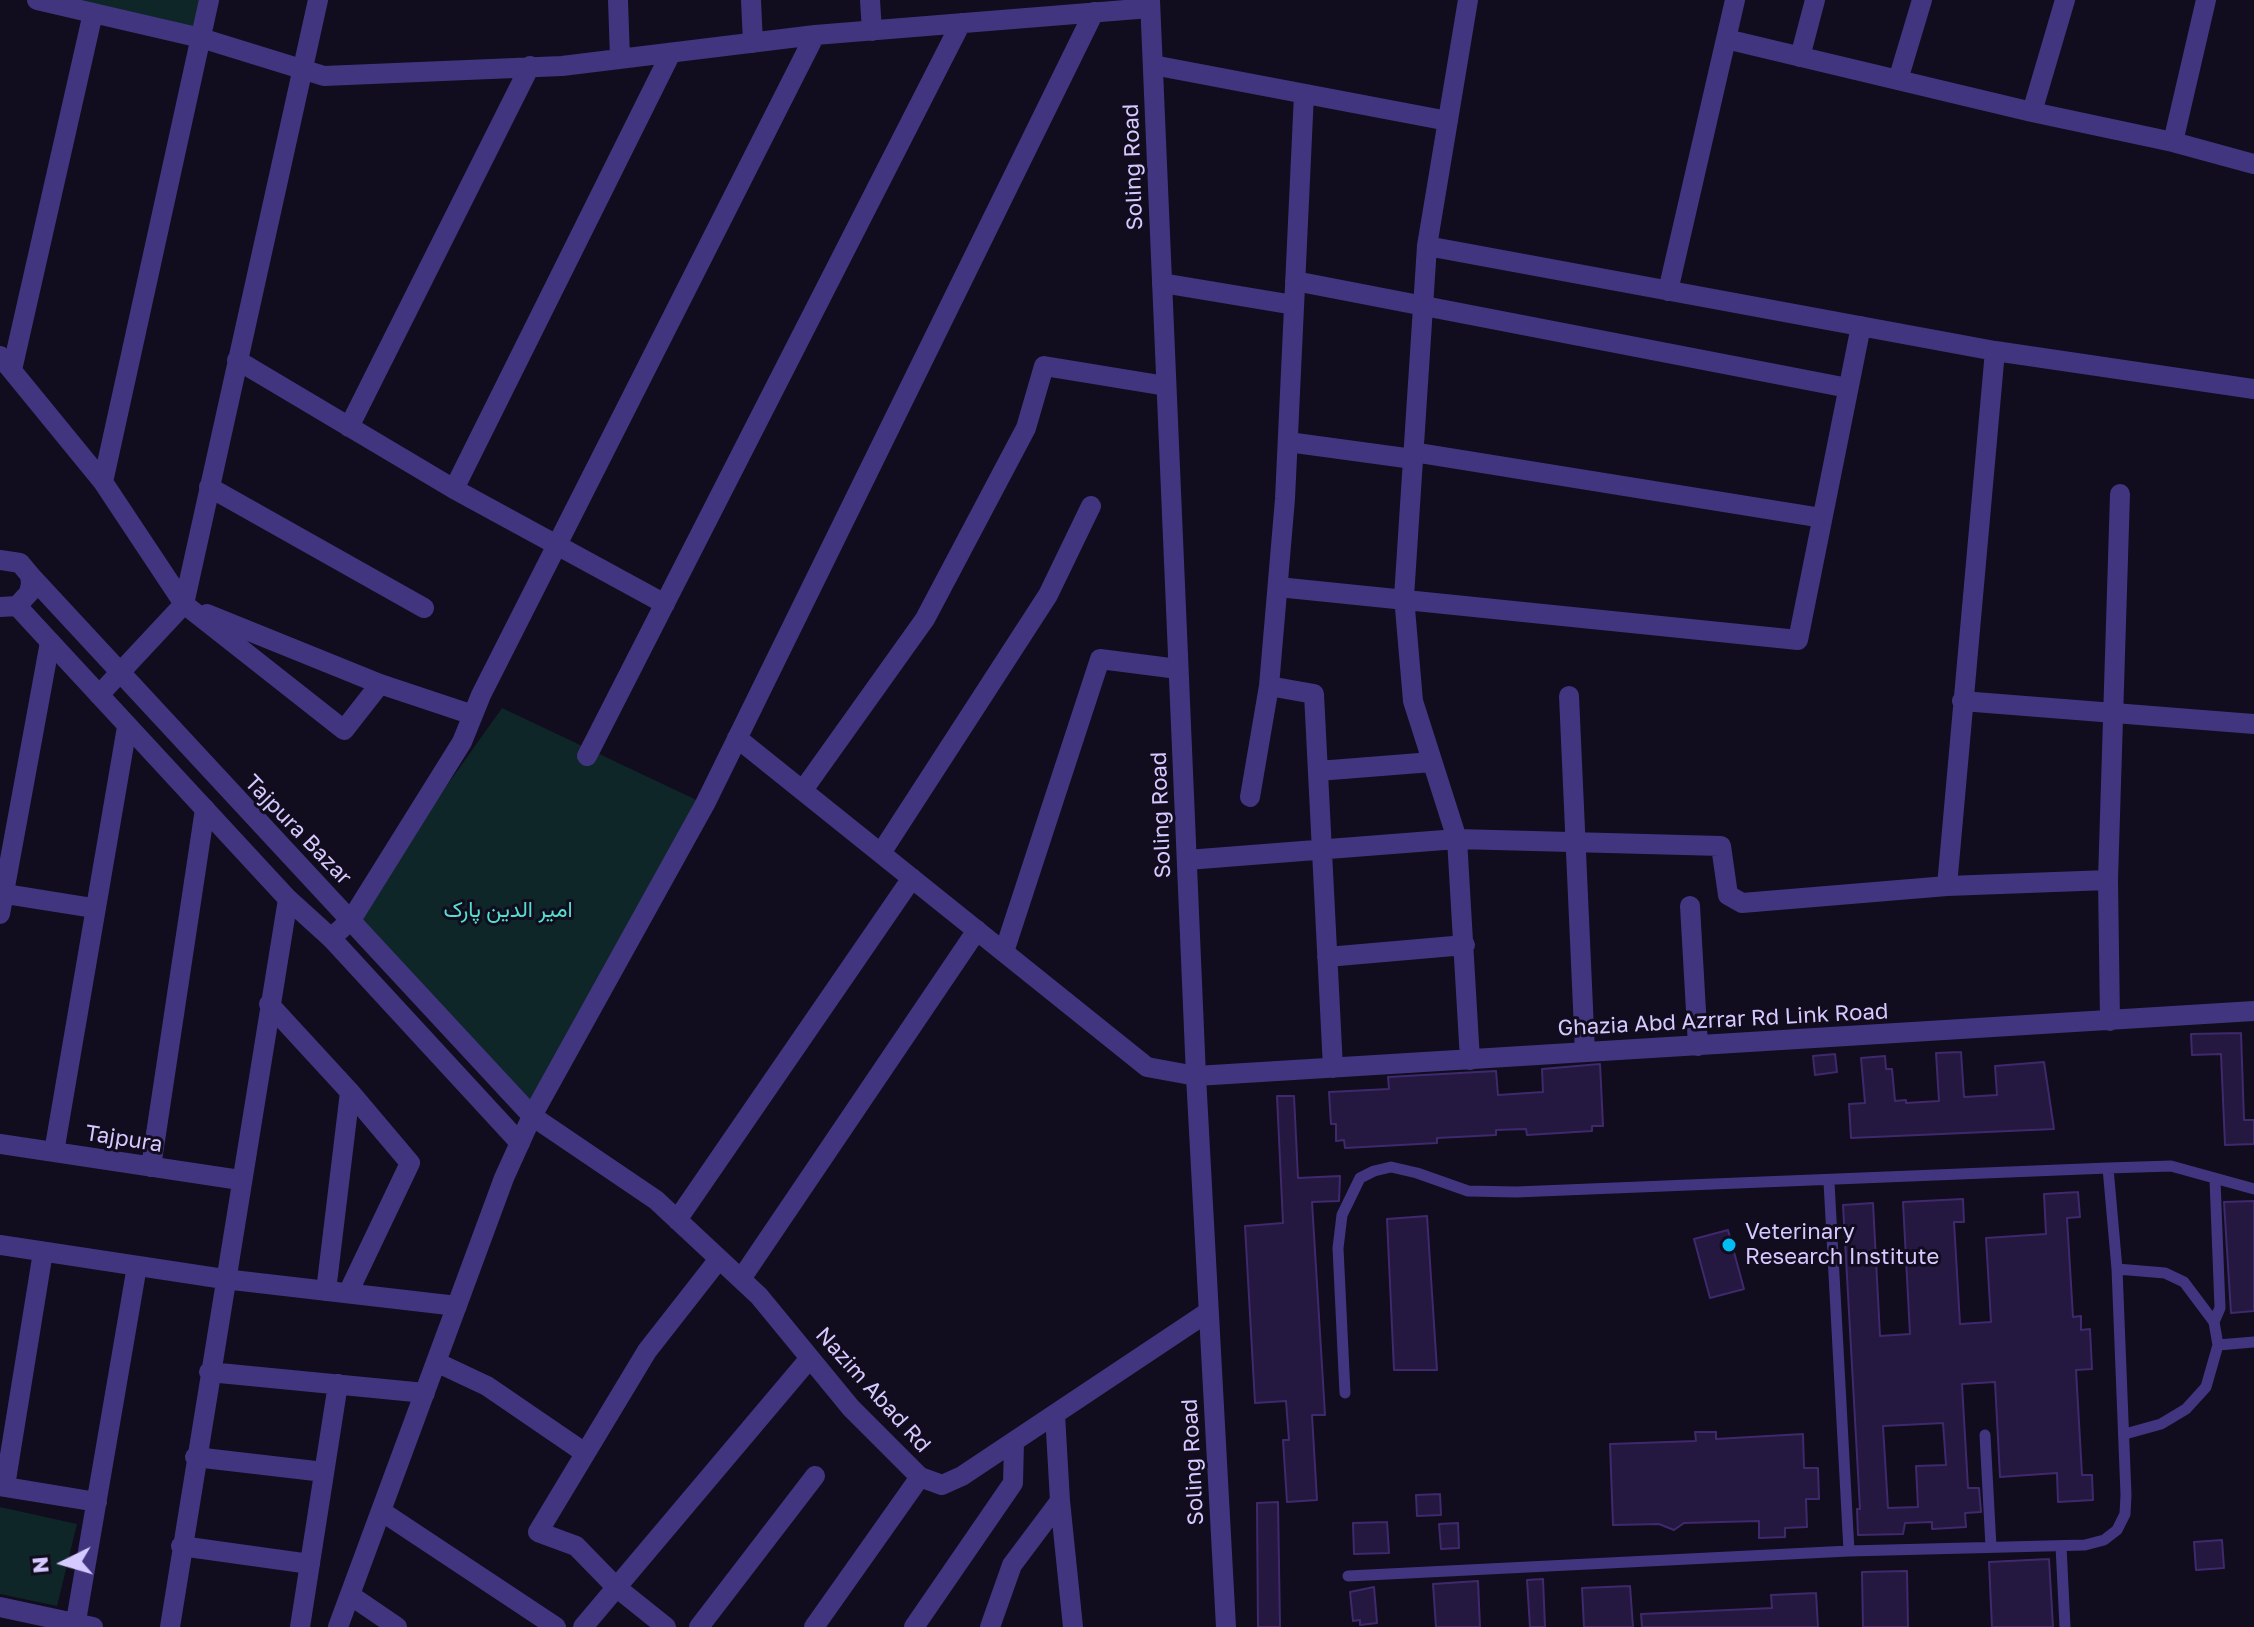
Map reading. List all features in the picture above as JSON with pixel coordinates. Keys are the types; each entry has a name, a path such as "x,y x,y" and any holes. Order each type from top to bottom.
{"street":[{"path":"37,0 201,38 324,76 562,66 815,35 961,23 989,10 1094,12 1150,4"},
{"path":"103,482 209,0"},
{"path":"99,695 184,604 318,0"},
{"path":"618,0 620,59"},
{"path":"751,0 753,43"},
{"path":"870,0 872,31"},
{"path":"1468,0 1427,246 1404,597 1413,701 1457,839 1470,1060"},
{"path":"1668,291 1735,0"},
{"path":"1800,57 1815,0"},
{"path":"1898,80 1922,0"},
{"path":"2032,112 2065,0"},
{"path":"2173,142 2206,0"},
{"name":"Soling Road","path":"1150,4 1196,1076 1226,1627"},
{"path":"338,1627 457,1306 532,1116 705,804 1094,12"},
{"path":"93,13 6,363 103,482 184,604 344,730 380,684"},
{"path":"587,756 961,23"},
{"path":"331,938 351,920 447,769 815,35"},
{"path":"1726,39 2032,112 2173,142 2254,164"},
{"path":"454,489 671,53"},
{"path":"1153,65 1448,121"},
{"path":"349,427 530,66"},
{"path":"1250,797 1269,686 1278,587 1304,94"},
{"path":"1427,246 1995,351 2254,389"},
{"path":"1295,281 1848,388"},
{"path":"1162,283 1294,305"},
{"path":"1278,587 1404,597 1794,641 1800,637 1861,326"},
{"path":"1947,886 1995,351"},
{"path":"237,360 454,489 665,604"},
{"path":"803,790 925,619 1026,428 1044,366 1166,386"},
{"path":"1288,442 1413,455 1822,518"},
{"path":"209,487 424,608"},
{"path":"2110,1021 2108,880 2120,494"},
{"path":"881,853 1048,595 1091,506"},
{"name":"Tajpura Bazar","path":"0,543 7,560 30,575 122,672 305,876 351,920 532,1116"},
{"path":"30,575 29,593 9,607 50,642 288,899 331,938 520,1143"},
{"path":"184,604 380,684 473,715"},
{"path":"50,642 1,900 93,908"},
{"path":"1004,952 1100,659 1178,669"},
{"path":"1269,686 1314,694 1333,1068"},
{"path":"1569,696 1585,1052"},
{"path":"1962,701 2254,724"},
{"path":"54,1152 93,908 127,727"},
{"name":"Ghazia Abd Azrrar Rd Link Road","path":"737,738 1147,1067 1196,1076 2254,1011"},
{"path":"1318,771 1432,762"},
{"path":"151,1167 205,809"},
{"path":"1187,860 1457,839 1721,846 1728,895 1742,903 1947,886 2108,880"},
{"path":"677,1220 912,878"},
{"path":"170,1627 195,1457 288,899"},
{"path":"1690,906 1698,1046"},
{"path":"741,1279 977,930"},
{"path":"1327,957 1465,945"},
{"path":"269,1004 410,1163 348,1293"},
{"path":"326,1291 350,1092"},
{"name":"Nazim Abad Rd","path":"532,1116 656,1200 741,1279 851,1408 920,1477 942,1485 962,1476 1208,1312"},
{"name":"Tajpura","path":"0,1144 240,1180"},
{"path":"0,1245 224,1279 457,1306"},
{"path":"43,1252 2,1486 97,1502"},
{"path":"666,1627 616,1587 576,1546 538,1532 647,1351 719,1259"},
{"path":"0,1607 81,1626 97,1502 137,1266"},
{"path":"583,1627 810,1358"},
{"path":"436,1362 487,1386 585,1453"},
{"path":"209,1372 425,1393"},
{"path":"300,1627 338,1384"},
{"path":"1055,1414 1073,1627"},
{"path":"914,1627 1013,1483 1014,1442"},
{"path":"195,1457 324,1472"},
{"path":"699,1627 815,1476"},
{"path":"814,1627 920,1477"},
{"path":"990,1627 1012,1565 1060,1501"},
{"path":"381,1511 556,1627"},
{"path":"181,1546 310,1564"},
{"path":"350,1595 397,1627"}],"lane":[{"path":"1345,1393 1338,1248 1342,1215 1360,1178 1391,1167 1468,1191 1829,1182 2171,1166 2254,1189"},
{"path":"1348,1576 1849,1551 2061,1546 2104,1540 2117,1530 2125,1514 2125,1434 2117,1269 2108,1168"},
{"path":"2214,1322 2220,1308 2215,1180"},
{"path":"1829,1182 1849,1551"},
{"path":"2117,1269 2165,1273 2184,1282 2214,1322 2218,1345 2206,1387 2186,1409 2161,1424 2125,1434"},
{"path":"2218,1345 2254,1342"},
{"path":"1985,1435 1991,1547"},
{"path":"2061,1546 2065,1627"}],"green space":[{"path":"37,0 209,0 201,38"},
{"name":"امیر الدین پارک","path":"502,708 705,804 532,1116 351,920"},
{"path":"0,1507 77,1524 57,1606 0,1594"}],"building":[{"path":"2241,1033 2244,1120 2254,1120 2254,1144 2225,1145 2221,1054 2192,1055 2191,1034"},
{"path":"1961,1052 1964,1097 1997,1095 1995,1066 2044,1062 2054,1129 1851,1138 1849,1104 1865,1103 1861,1058 1885,1056 1886,1069 1892,1069 1895,1101 1906,1100 1906,1103 1939,1101 1936,1053"},
{"path":"1835,1054 1837,1072 1815,1075 1813,1056"},
{"path":"1600,1064 1603,1126 1592,1126 1592,1131 1527,1135 1526,1129 1496,1130 1496,1135 1437,1138 1437,1143 1345,1148 1344,1140 1336,1141 1336,1124 1331,1124 1329,1092 1389,1089 1388,1077 1496,1071 1498,1095 1543,1092 1542,1069"},
{"path":"1277,1096 1294,1096 1298,1178 1340,1176 1339,1201 1312,1202 1325,1415 1312,1415 1317,1500 1287,1502 1283,1440 1289,1440 1286,1401 1255,1403 1245,1226 1283,1223"},
{"path":"2078,1192 2080,1217 2067,1218 2073,1317 2081,1316 2081,1330 2090,1329 2092,1369 2076,1370 2082,1475 2092,1475 2093,1500 2058,1502 2057,1473 2000,1477 1995,1382 1962,1384 1968,1488 1979,1488 1981,1512 1965,1513 1966,1527 1932,1529 1932,1522 1905,1523 1903,1534 1858,1535 1857,1509 1860,1509 1843,1205 1873,1203 1880,1336 1910,1334 1903,1202 1963,1199 1964,1222 1954,1222 1960,1324 1991,1322 1986,1238 2046,1234 2044,1194","holes":["1943,1423 1946,1465 1916,1466 1918,1507 1888,1508 1883,1426"]},
{"path":"2254,1201 2254,1311 2231,1313 2224,1202"},
{"path":"1427,1216 1437,1370 1394,1370 1387,1219"},
{"path":"1728,1230 1744,1289 1710,1298 1694,1239"},
{"path":"1695,1432 1716,1432 1716,1439 1803,1434 1804,1468 1818,1468 1819,1499 1806,1499 1807,1527 1785,1528 1785,1537 1759,1538 1759,1521 1684,1523 1674,1530 1659,1524 1613,1525 1610,1444 1696,1441"},
{"path":"1440,1494 1441,1515 1417,1516 1416,1495"},
{"path":"1278,1502 1280,1627 1258,1627 1257,1503"},
{"path":"1387,1522 1389,1553 1354,1554 1353,1523"},
{"path":"1458,1523 1459,1548 1441,1549 1439,1524"},
{"path":"2222,1540 2224,1568 2196,1570 2194,1542"},
{"path":"2049,1559 2053,1627 1992,1627 1989,1562"},
{"path":"1907,1571 1908,1627 1863,1627 1862,1572"},
{"path":"1543,1579 1545,1627 1530,1627 1527,1580"},
{"path":"1478,1581 1480,1627 1436,1627 1433,1584"},
{"path":"1630,1586 1633,1627 1584,1627 1582,1588"},
{"path":"1374,1587 1377,1623 1360,1625 1360,1620 1353,1621 1350,1592"},
{"path":"1816,1593 1818,1627 1642,1627 1641,1614 1772,1608 1771,1595"}],"place":[{"name":"Veterinary Research Institute","path":"1729,1245"}]}
